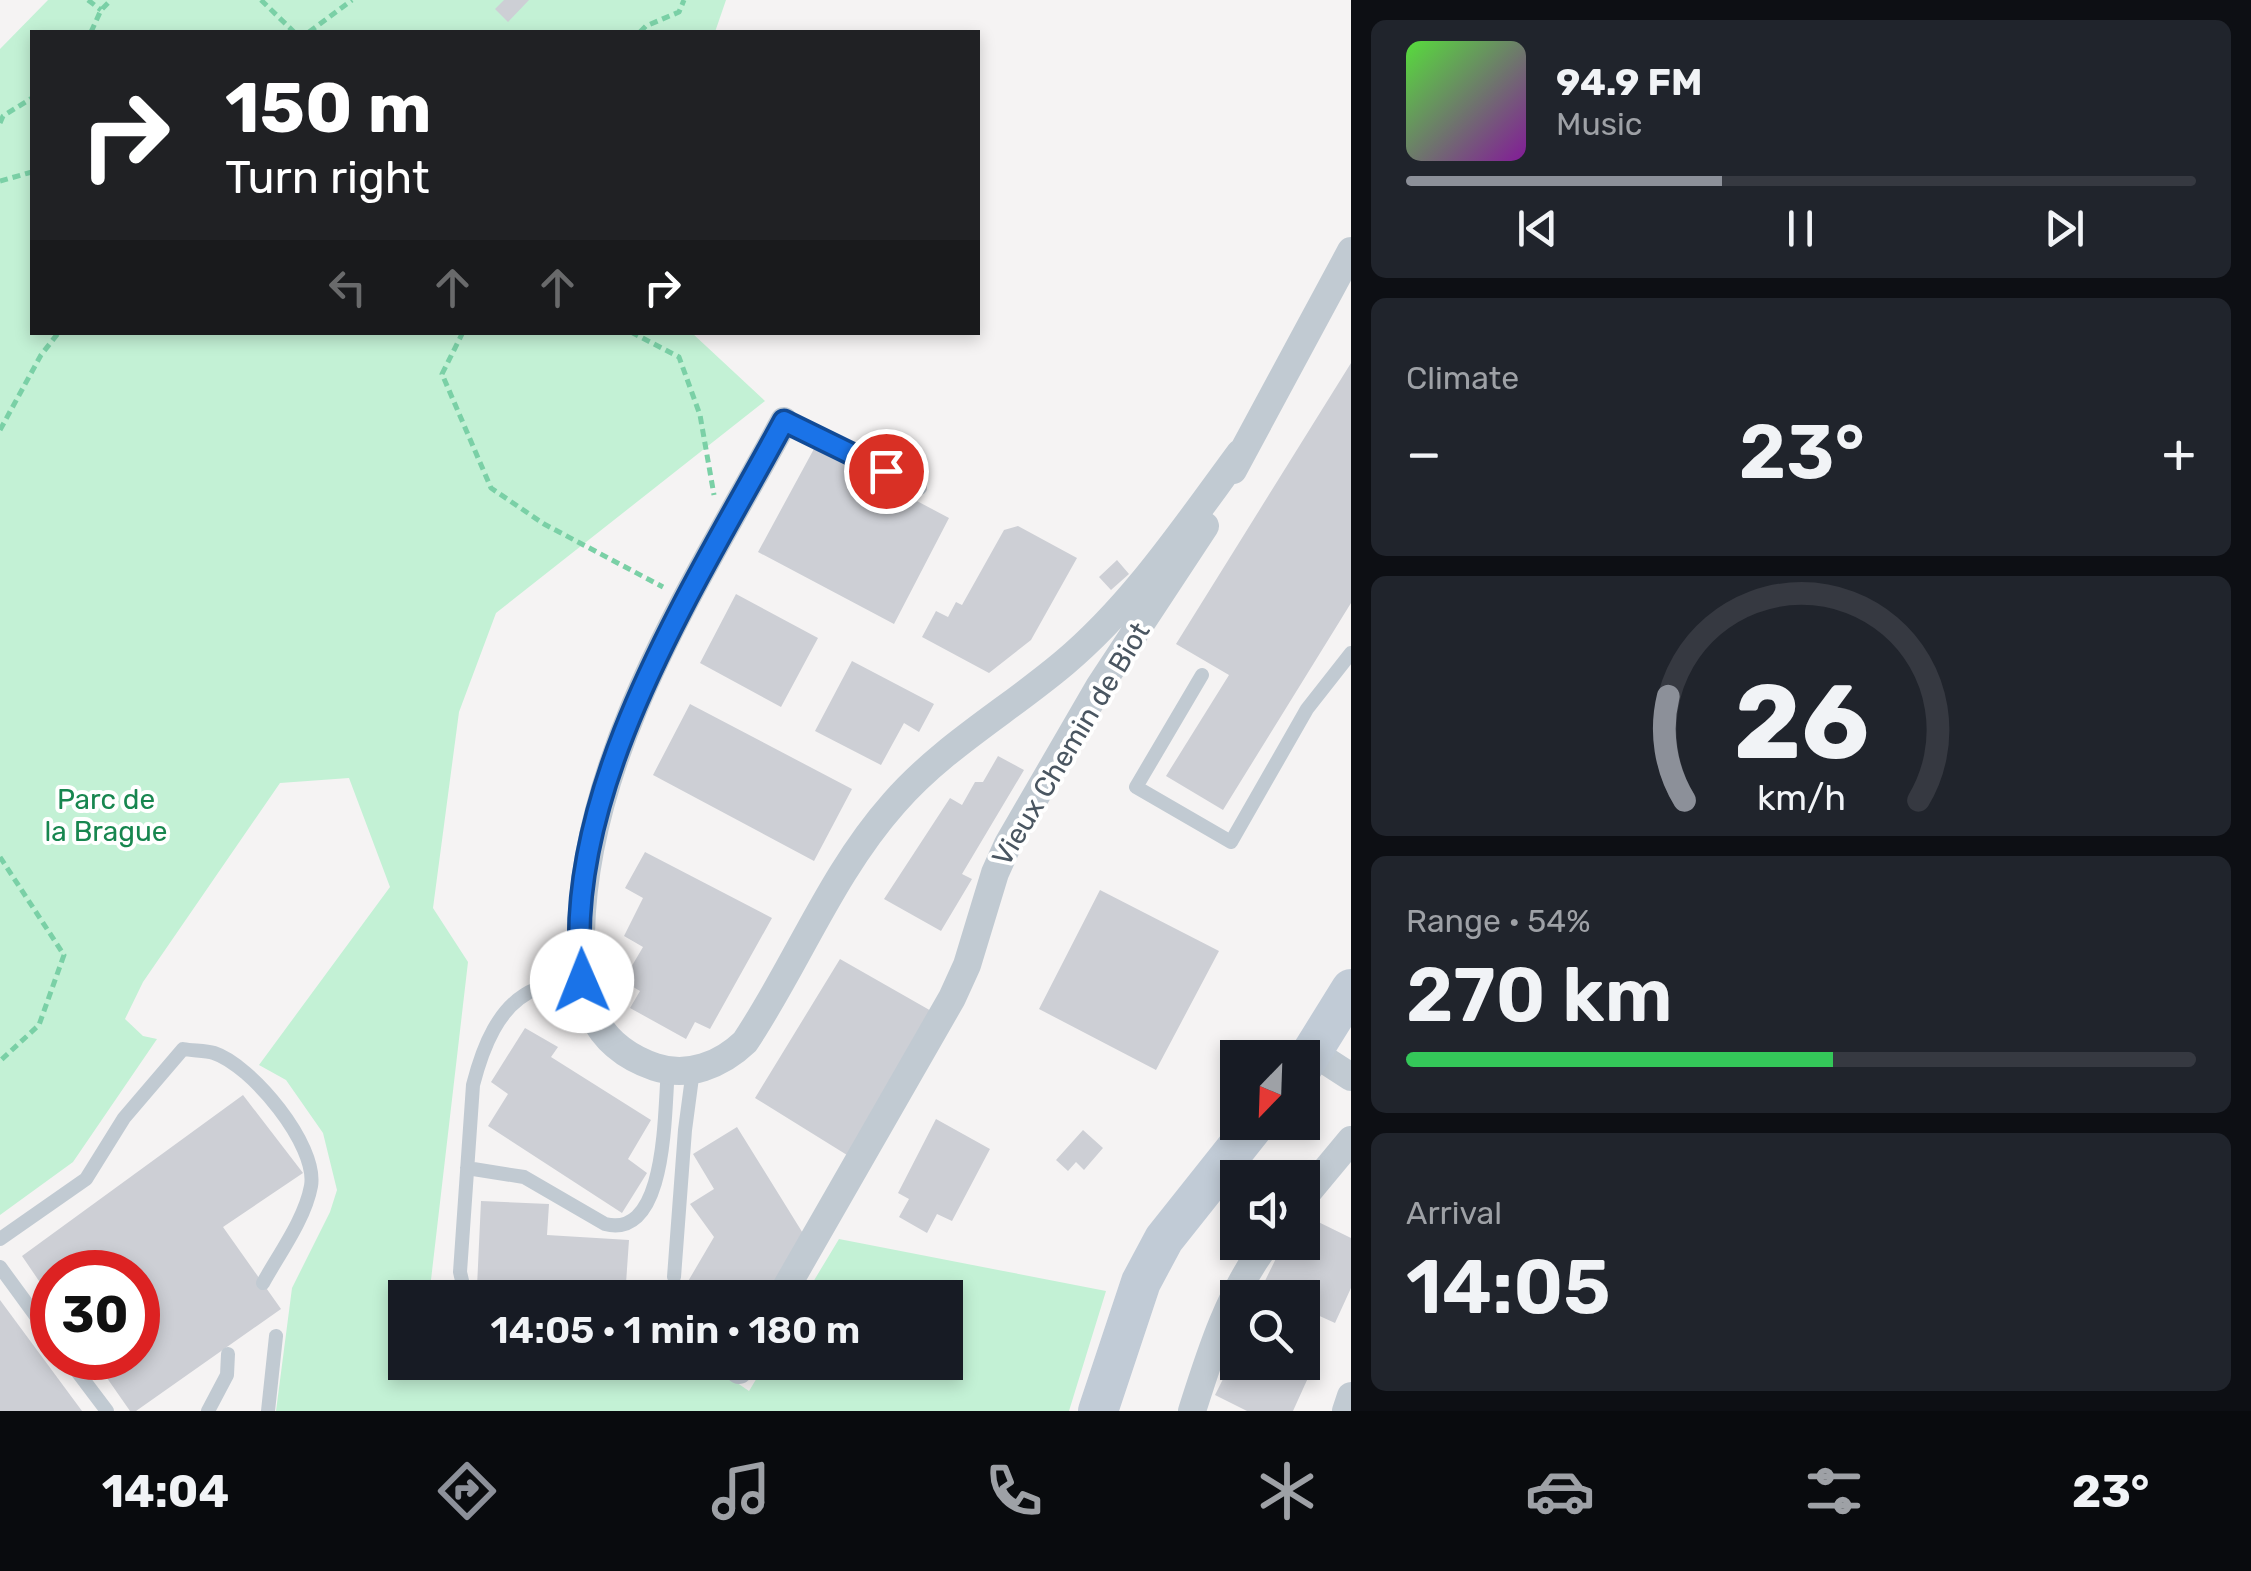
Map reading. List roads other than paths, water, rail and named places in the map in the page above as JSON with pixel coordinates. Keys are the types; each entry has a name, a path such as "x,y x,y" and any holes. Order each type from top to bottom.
{"main road":[{"path":"1320,1041 1351,989"},
{"path":"1098,1411 1141,1282 1164,1238 1243,1140"}],"street":[{"name":"Vieux Chemin de Biot","path":"790,1280 952,998 967,965 994,873 1008,844 1099,688 1201,535 1240,453 1351,251"},
{"path":"784,421 636,702 599,811 581,910 582,981 592,1015 604,1034 630,1056 681,1070 730,1057 745,1042 861,843 894,803 928,766 1065,662 1114,615 1240,453"},
{"path":"1320,1066 1351,1078"},
{"path":"1320,1178 1351,1140"},
{"path":"1192,1411 1214,1342 1255,1260"},
{"path":"1346,1411 1351,1396"}],"lane":[{"path":"784,421 920,488"},
{"path":"1202,676 1136,787 1231,842 1307,709 1351,653"},
{"path":"462,1280 473,1085 491,1034 518,1000 536,989 582,981"},
{"path":"0,1239 86,1178 124,1118 183,1050 216,1054 245,1072 272,1097 296,1138 312,1178 298,1217 263,1283"},
{"path":"467,1168 524,1176 606,1224 620,1228 634,1223 652,1196 681,1070"},
{"path":"674,1277 684,1130 681,1070"},
{"path":"0,1267 30,1308"},
{"path":"268,1411 276,1336"},
{"path":"208,1411 227,1375 228,1354"},
{"path":"84,1380 107,1411"}],"park label":[{"name":"Parc de la Brague","path":"106,815"}]}
